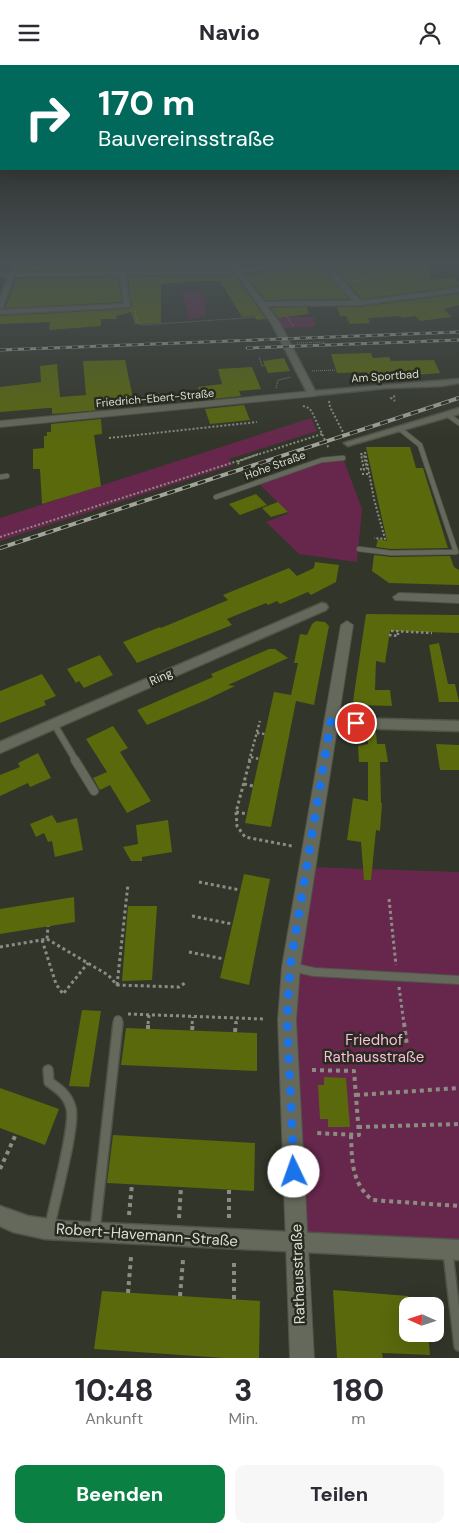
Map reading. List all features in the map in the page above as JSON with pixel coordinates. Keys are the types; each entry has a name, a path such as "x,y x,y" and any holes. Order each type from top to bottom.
{"street":[{"path":"276,324 312,394"},
{"name":"Am Sportbad","path":"312,394 459,381"},
{"name":"Friedrich-Ebert-Straße","path":"0,424 312,394"},
{"path":"347,441 400,429 459,411"},
{"path":"399,597 459,599"},
{"name":"Ring","path":"0,748 322,607"},
{"name":"Rathausstraße","path":"302,1358 287,1019 290,967 347,625"},
{"path":"331,720 348,723 459,726"},
{"name":"Robert-Havemann-Straße","path":"0,1216 16,1223 50,1229 453,1250"}],"lane":[{"path":"448,415 459,423"},
{"path":"358,549 391,553 456,552 420,445 400,429"},
{"name":"Hohe Straße","path":"216,497 322,460 343,458"},
{"path":"0,477 7,476"},
{"path":"54,724 94,791"},
{"path":"290,967 314,972 459,980"},
{"path":"95,1232 118,1020"},
{"path":"48,1070 49,1082 66,1095 72,1109 70,1132 55,1197 50,1229"},
{"path":"453,1250 459,1346"}],"path":[{"path":"294,343 323,341"},
{"path":"260,357 262,366 265,365"},
{"path":"307,366 311,371 336,370"},
{"path":"277,392 276,383 278,380 294,376"},
{"path":"393,391 395,396 391,398 394,401"},
{"path":"331,399 328,403 347,441"},
{"path":"109,438 257,422"},
{"path":"0,537 322,433"},
{"path":"365,452 385,539 374,538"},
{"path":"238,464 237,462 259,453"},
{"path":"360,469 364,470 360,455 364,455 367,470 369,470"},
{"path":"362,474 370,474"},
{"path":"367,492 374,492"},
{"path":"375,518 380,518"},
{"path":"392,631 398,633 432,633"},
{"path":"389,635 398,636 398,633"},
{"path":"260,721 236,812 237,826 244,837 292,846"},
{"path":"257,733 264,735"},
{"path":"250,757 259,759"},
{"path":"244,784 253,785"},
{"path":"236,812 247,814"},
{"path":"199,882 240,890"},
{"path":"117,985 128,884"},
{"path":"192,916 232,924"},
{"path":"47,939 48,927"},
{"path":"0,947 47,939 108,975 117,985 179,987 185,983"},
{"path":"42,940 56,984 63,994 88,963"},
{"path":"189,952 224,959"},
{"path":"118,1020 127,1014 264,1019"},
{"path":"148,1029 149,1015"},
{"path":"192,1031 193,1017"},
{"path":"235,1032 236,1019"},
{"path":"312,1071 354,1071 359,1135 316,1133"},
{"path":"356,1095 459,1087"},
{"path":"358,1127 459,1124"},
{"path":"0,1169 16,1134"},
{"path":"351,1135 354,1178 361,1193 372,1200 459,1206"},
{"path":"129,1215 132,1184"},
{"path":"178,1218 181,1187"},
{"path":"229,1221 230,1190"},
{"path":"128,1293 131,1257"},
{"path":"180,1296 183,1260"},
{"path":"234,1263 234,1300"}],"green space":[{"path":"276,324 315,324 316,326 279,329"},
{"path":"311,418 317,431 229,459 233,465 0,541 0,518"},
{"path":"343,458 362,509 357,562 299,554 266,522 289,513 258,483 322,460"},
{"name":"Friedhof Rathausstraße","path":"307,867 459,872 459,1250 297,1243 287,1019"}],"building":[{"path":"50,324 101,324 101,326 49,330"},
{"path":"371,353 373,358 389,357 391,361 434,360 440,373 370,379 367,372 337,373 331,354"},
{"path":"284,358 290,371 268,373 263,361"},
{"path":"125,360 133,398 98,401 99,410 52,414 52,408 0,412 0,387 41,382 40,366 57,364 60,397 86,395 83,361"},
{"path":"252,367 261,389 239,391 241,396 203,400 198,387 222,384 218,369"},
{"path":"244,405 250,420 210,424 205,409"},
{"path":"101,419 102,434 94,435 101,486 42,504 40,469 33,469 33,449 44,448 44,436 47,436 47,432 51,432 51,424"},
{"path":"366,447 410,447 416,468 423,468 448,548 391,549 376,547 378,539 387,541"},
{"path":"256,494 267,505 240,515 229,504"},
{"path":"278,502 288,512 271,517 262,508"},
{"path":"374,555 391,557 450,556 454,567 459,570 459,585 389,583 372,571"},
{"path":"315,562 339,565 336,582 311,595 308,592 280,604 277,601 268,605 266,603 227,619 232,625 137,663 123,642 228,600 223,595 289,568 297,576 314,568"},
{"path":"366,614 459,615 459,633 390,631 385,663 376,661 375,690 390,690 392,706 358,705 353,701"},
{"path":"316,621 325,622 329,626 314,705 296,701 271,827 245,823 274,692 291,695 298,663 294,663 300,634 307,635 312,624"},
{"path":"439,643 448,684 455,684 459,702 439,702 429,645"},
{"path":"269,649 275,649 288,658 228,685 235,686 206,700 147,725 137,710 213,677 211,674"},
{"path":"100,655 113,675 84,688 79,681 76,683 67,669"},
{"path":"42,674 56,696 44,701 46,705 0,723 0,691"},
{"path":"113,726 128,748 120,752 151,801 127,813 110,785 100,790 93,778 107,772 86,739"},
{"path":"368,732 376,732 377,744 385,744 388,762 380,762 382,803 380,831 376,830 371,880 364,880 361,842 347,840 353,798 368,801 368,762 359,762 358,746 368,744"},
{"path":"436,744 459,745 459,770 440,770"},
{"path":"38,753 51,778 30,787 28,783 0,796 0,775 20,767 18,763"},
{"path":"52,815 57,823 77,818 83,850 55,857 52,841 48,842 44,833 36,837 30,824"},
{"path":"168,820 172,852 142,857 142,861 131,861 123,847 138,844 136,825"},
{"path":"244,874 270,879 249,985 220,978"},
{"path":"74,897 75,922 0,934 0,909"},
{"path":"128,906 157,906 152,980 122,981"},
{"path":"82,1010 101,1011 89,1087 69,1086"},
{"path":"126,1028 257,1033 257,1071 121,1065"},
{"path":"324,1077 346,1078 350,1127 328,1127 328,1119 320,1119 318,1085 324,1085"},
{"path":"0,1088 59,1109 45,1145 0,1128"},
{"path":"113,1135 255,1143 254,1191 107,1183"},
{"path":"333,1290 408,1296 399,1297 399,1343 429,1343 430,1355 382,1353 383,1358 337,1358"},
{"path":"102,1291 260,1301 259,1358 224,1358 94,1349"}],"railway":[{"path":"0,350 459,332"},
{"path":"247,348 459,340"},
{"path":"0,548 459,398"}],"route":[{"path":"294,1172 287,1019 290,967 331,720 356,723"}]}
